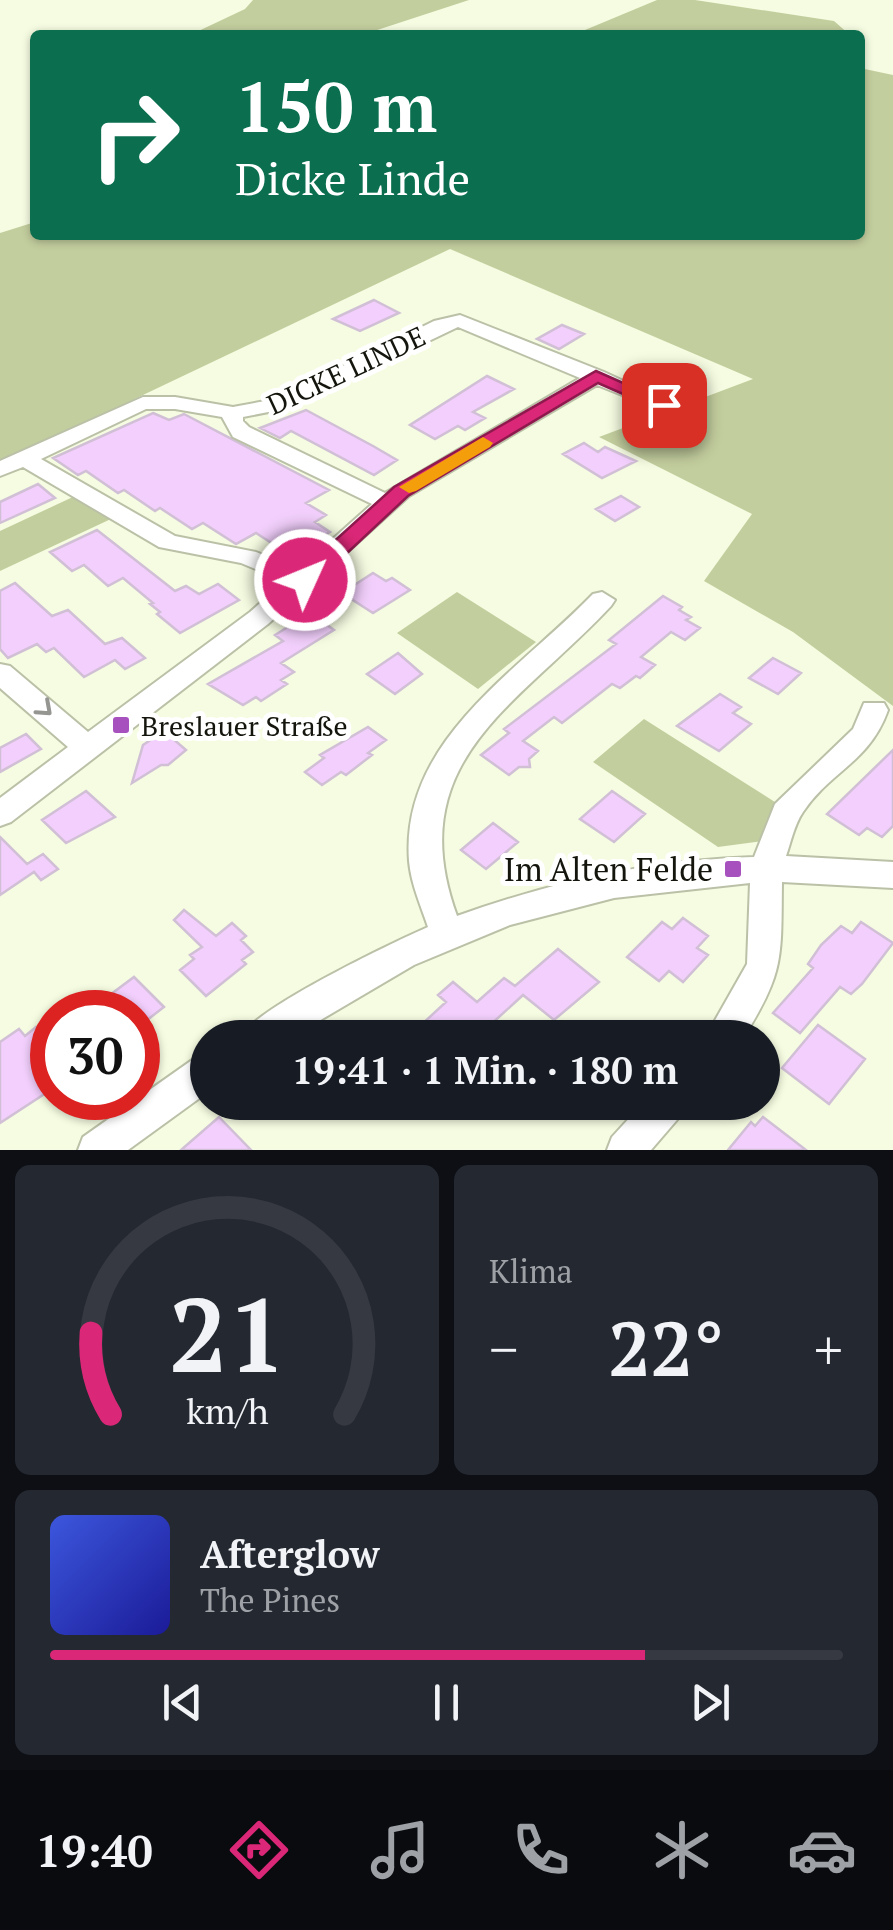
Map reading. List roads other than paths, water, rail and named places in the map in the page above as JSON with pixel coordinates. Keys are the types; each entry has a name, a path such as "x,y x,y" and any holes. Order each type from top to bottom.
{"street":[{"name":"DICKE LINDE","path":"11,463 143,403 174,403 233,413 282,404 441,325 460,320 664,405"},
{"path":"0,814 305,580 386,502 596,376"},
{"path":"233,413 232,422 241,432 386,502"},
{"path":"11,463 161,539 247,557 305,580"},
{"path":"447,934 425,856 426,822 440,775 460,739 486,707 602,600"},
{"path":"0,673 88,748"},
{"path":"734,1020 764,964 766,868 786,812 865,734 874,710"},
{"path":"291,1020 447,934 509,910 588,890 656,877 766,868 893,876"},
{"path":"97,1150 190,1083"},
{"path":"626,1150 653,1120"}],"place":[{"name":"Breslauer Straße","path":"121,725"},
{"name":"Im Alten Felde","path":"733,869"}]}
